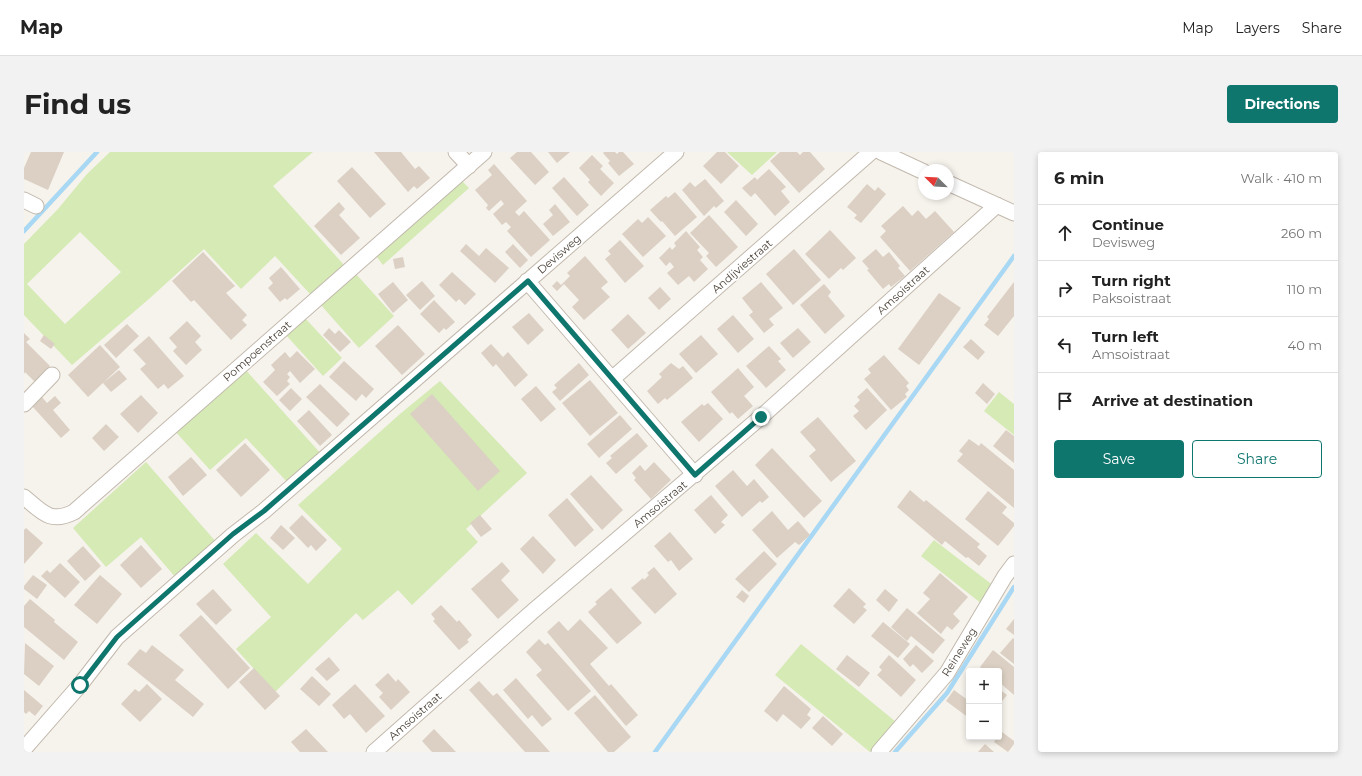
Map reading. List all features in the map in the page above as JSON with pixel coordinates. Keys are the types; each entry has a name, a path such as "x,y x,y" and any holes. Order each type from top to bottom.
{"street":[{"path":"456,152 469,166"},
{"name":"Pompoenstraat","path":"24,496 42,512 50,516 64,517 74,512 484,152"},
{"name":"Devisweg","path":"24,749 80,685 117,637 233,534 264,511 676,152"},
{"name":"Andijviestraat","path":"612,379 871,152"},
{"path":"881,152 918,169"},
{"path":"954,186 1014,213"},
{"name":"Amsoistraat","path":"374,752 532,612 695,475 997,205"},
{"path":"528,281 695,475"},
{"path":"24,404 52,375"},
{"name":"Reineweg","path":"879,752 947,673 1005,576 1014,564"}],"green space":[{"path":"110,152 313,152 273,186 344,265 310,294 275,256 241,289 204,249 72,365 24,315 24,244 58,209 87,174","holes":["80,232 121,272 65,324 27,284"]},
{"path":"727,152 777,152 752,175"},
{"path":"461,180 469,188 383,265 376,256"},
{"path":"355,273 394,316 359,348 320,304"},
{"path":"304,317 342,358 323,376 286,335"},
{"path":"244,368 322,455 289,484 246,438 210,470 175,431"},
{"path":"440,381 527,473 466,529 478,542 412,605 398,590 363,620 356,613 275,692 236,649 271,617 223,564 256,533 308,584 342,549 298,505 400,414"},
{"path":"999,392 1014,404 1014,435 984,411"},
{"path":"146,462 217,543 176,578 141,537 106,567 73,528"},
{"path":"934,540 994,586 982,604 921,556"},
{"path":"801,644 896,722 870,752 775,675"}],"building":[{"path":"31,152 64,152 48,190 24,179 24,168"},
{"path":"374,152 401,152 415,169 419,166 430,178 417,189 414,186 408,192"},
{"path":"517,152 531,152 549,172 535,185 510,158"},
{"path":"548,152 570,152 557,163"},
{"path":"615,152 617,154 619,152 623,152 634,164 619,176 608,163 610,161 603,153"},
{"path":"717,152 725,152 739,166 721,184 703,166"},
{"path":"780,152 797,152 800,155 803,152 810,152 825,169 799,193 770,161"},
{"path":"592,155 603,166 600,169 614,183 601,196 588,182 590,180 579,168"},
{"path":"494,164 527,201 515,212 519,216 524,211 550,240 531,257 507,231 511,227 506,222 502,225 493,214 504,204 501,200 489,211 486,208 488,205 475,190 492,175 488,170"},
{"path":"352,167 386,204 370,218 337,181"},
{"path":"769,169 786,187 781,191 790,202 775,216 755,193 751,197 742,188 755,177 757,180"},
{"path":"564,177 589,205 577,216 552,188"},
{"path":"705,179 724,201 716,208 714,206 704,216 682,190 690,182 695,187"},
{"path":"867,184 875,191 878,187 886,194 861,223 854,218 857,215 847,207"},
{"path":"675,192 697,217 675,236 650,210 666,196 668,198"},
{"path":"736,200 758,224 746,236 724,212"},
{"path":"339,202 345,209 339,215 360,238 341,255 314,226"},
{"path":"555,204 570,222 553,236 543,224 553,215 549,210"},
{"path":"903,206 912,216 918,210 926,219 935,211 954,232 910,271 880,237 886,231 881,226"},
{"path":"709,215 738,247 716,267 706,256 709,253 690,233"},
{"path":"648,217 666,236 643,257 622,234 638,219 642,223"},
{"path":"830,230 856,258 843,270 841,268 829,279 805,254"},
{"path":"686,231 700,247 697,250 703,257 700,260 708,269 694,282 689,276 678,285 667,273 674,267 670,262 666,266 659,258 670,247 672,250 676,246 674,243"},
{"path":"620,240 644,266 625,283 605,259 611,254 608,251"},
{"path":"466,244 479,256 486,248 509,268 495,283 460,251"},
{"path":"513,244 528,260 520,268 505,252"},
{"path":"794,249 821,280 793,305 766,274"},
{"path":"876,249 883,257 889,252 900,266 898,268 905,276 891,287 889,284 883,289 867,270 869,269 862,261"},
{"path":"203,252 235,286 226,293 247,315 242,320 247,325 231,340 194,300 191,302 172,281"},
{"path":"585,256 608,282 601,288 610,297 584,320 572,307 579,300 564,284 557,291 552,286 557,281 561,285 570,276 567,273"},
{"path":"403,257 405,267 395,269 393,259"},
{"path":"281,267 300,289 287,300 285,298 280,302 268,288 273,283 269,278"},
{"path":"452,272 476,294 465,305 459,299 456,302 439,285"},
{"path":"422,281 435,296 420,310 406,295"},
{"path":"393,282 408,300 393,313 378,294"},
{"path":"761,282 783,308 769,319 774,325 764,333 749,315 753,312 742,298"},
{"path":"1014,282 1014,316 998,336 984,325 989,319 987,317"},
{"path":"824,284 831,292 828,296 845,316 825,334 800,305"},
{"path":"660,287 671,299 659,310 648,298"},
{"path":"939,293 961,308 919,365 898,349"},
{"path":"434,300 455,322 446,330 444,328 439,333 420,314"},
{"path":"529,313 544,330 528,345 512,327"},
{"path":"628,314 646,333 628,349 611,330"},
{"path":"733,315 754,339 738,353 717,329"},
{"path":"187,321 201,336 195,342 202,350 186,365 173,351 177,347 169,338"},
{"path":"127,324 139,336 116,358 104,345"},
{"path":"398,325 425,354 402,375 375,346"},
{"path":"329,328 335,334 339,330 351,342 340,352 323,335"},
{"path":"798,328 811,342 793,358 780,343"},
{"path":"24,333 30,339 26,342 50,366 35,382 25,372 24,374"},
{"path":"44,335 55,344 51,349 40,341"},
{"path":"701,335 718,354 696,373 679,354"},
{"path":"149,336 184,376 168,389 164,384 158,389 140,369 146,364 133,350"},
{"path":"971,339 985,352 978,360 963,347"},
{"path":"491,344 503,357 508,352 528,375 515,387 496,364 493,367 481,353"},
{"path":"100,345 120,367 88,397 68,375"},
{"path":"769,346 781,359 778,361 786,370 766,388 746,366"},
{"path":"297,351 315,369 300,383 290,371 287,374 290,377 287,381 290,384 277,396 263,382 275,370 271,365 285,352 290,358"},
{"path":"884,355 909,383 906,386 909,390 905,394 907,397 891,410 864,379 871,373 868,369"},
{"path":"344,361 374,389 366,398 362,394 356,401 329,377"},
{"path":"579,363 589,375 560,401 552,392 557,388 554,385"},
{"path":"671,363 679,369 683,366 693,378 667,400 665,398 658,404 647,391 662,377 659,374"},
{"path":"738,368 754,387 744,396 753,406 738,419 732,412 730,414 711,392"},
{"path":"119,370 127,379 111,392 103,383"},
{"path":"590,380 618,413 590,436 562,403"},
{"path":"983,383 995,394 987,404 975,393"},
{"path":"320,384 350,414 337,427 306,397"},
{"path":"536,386 556,409 541,422 521,399"},
{"path":"291,388 302,399 290,411 279,400"},
{"path":"867,388 887,410 866,430 853,416 859,411 854,406 860,400 857,397"},
{"path":"432,394 500,471 478,491 410,414"},
{"path":"141,395 158,413 138,433 120,414"},
{"path":"55,396 61,403 53,410 70,430 61,438 32,406 42,397 47,403"},
{"path":"708,403 723,419 699,442 681,422 702,404 704,406"},
{"path":"309,410 332,435 320,446 297,421"},
{"path":"620,415 632,429 599,458 587,444"},
{"path":"818,417 856,461 831,482 809,456 816,450 800,432"},
{"path":"106,424 119,437 104,451 92,438"},
{"path":"1006,430 1014,436 1014,463 993,446"},
{"path":"637,433 648,446 616,474 606,463 612,458 610,456"},
{"path":"969,439 979,446 981,443 1014,470 1014,508 957,461 963,454 959,451"},
{"path":"245,443 270,470 241,497 216,470"},
{"path":"772,448 822,501 804,518 755,465"},
{"path":"191,457 207,475 183,496 168,477"},
{"path":"654,462 671,480 651,499 634,480 636,478 632,473 640,465 645,471"},
{"path":"733,470 747,486 754,479 769,497 762,503 760,501 742,517 715,486"},
{"path":"591,475 623,510 602,530 570,494"},
{"path":"910,490 924,502 926,500 980,544 977,547 987,556 979,566 968,557 966,558 945,541 942,545 897,507"},
{"path":"988,491 1007,507 1002,513 1014,523 1014,526 998,546 965,519"},
{"path":"711,495 728,515 721,522 725,525 715,534 694,510"},
{"path":"567,498 594,530 575,547 548,515"},
{"path":"772,511 788,530 798,521 810,535 799,545 795,542 777,558 752,530"},
{"path":"302,515 327,540 316,551 311,545 308,548 289,528"},
{"path":"480,515 492,529 481,537 470,523"},
{"path":"281,525 295,538 283,550 270,538"},
{"path":"26,528 43,543 24,564 24,530"},
{"path":"670,532 693,559 679,571 671,560 668,562 654,546"},
{"path":"533,536 556,560 543,574 520,549"},
{"path":"141,545 162,569 141,588 120,565"},
{"path":"83,546 101,566 85,581 67,561"},
{"path":"764,551 777,564 749,592 735,579"},
{"path":"502,562 510,571 501,580 519,600 498,619 471,589"},
{"path":"60,563 80,582 65,598 41,576 47,570 50,573"},
{"path":"654,567 677,594 655,614 631,588 643,578 644,580 649,575 647,573"},
{"path":"940,573 968,597 953,614 960,621 952,630 947,626 941,634 917,613 930,599 923,593"},
{"path":"33,575 47,585 37,599 24,589 24,586"},
{"path":"100,575 122,594 97,624 74,605"},
{"path":"611,588 642,623 617,644 588,612 597,604 595,602"},
{"path":"849,588 866,604 863,607 867,610 854,624 833,606"},
{"path":"213,589 232,610 216,625 196,604"},
{"path":"885,589 898,600 889,612 876,600"},
{"path":"742,590 749,596 744,603 736,597"},
{"path":"30,599 78,642 64,660 24,627 24,606"},
{"path":"441,605 457,622 459,620 472,635 467,640 469,642 459,650 433,621 435,619 431,614"},
{"path":"907,608 945,640 933,654 911,636 907,641 891,627"},
{"path":"201,615 250,668 228,689 179,635"},
{"path":"580,619 608,648 590,664 609,686 611,684 638,715 626,726 547,632 559,621 568,631"},
{"path":"1014,619 1014,635 1006,629"},
{"path":"883,622 910,644 898,658 871,636"},
{"path":"1013,638 1014,639 1014,664 1000,653"},
{"path":"539,639 545,645 548,643 591,691 568,711 536,675 542,670 526,652"},
{"path":"25,643 54,666 39,686 24,674"},
{"path":"152,645 184,670 175,680 204,704 193,717 127,664 140,649 146,653"},
{"path":"916,645 934,661 922,673 913,664 910,667 903,659"},
{"path":"993,650 1014,667 1014,695 1002,685 1002,668 980,667"},
{"path":"847,655 870,673 859,687 836,669"},
{"path":"889,655 916,680 901,697 877,675 882,670 879,667"},
{"path":"329,657 340,670 327,681 315,669"},
{"path":"254,668 280,696 265,710 239,682"},
{"path":"388,673 396,682 398,679 410,692 391,710 379,697 383,693 375,685"},
{"path":"312,676 331,694 319,706 300,689"},
{"path":"516,678 552,719 542,727 532,715 528,719 503,690"},
{"path":"479,681 493,696 497,693 550,752 525,752 469,690"},
{"path":"147,684 162,699 140,722 121,704 135,689 139,692"},
{"path":"355,684 385,716 366,733 350,714 344,719 332,705"},
{"path":"784,686 811,709 807,715 811,718 801,729 783,714 777,722 764,711"},
{"path":"24,690 43,706 35,716 29,711 26,714 24,712"},
{"path":"954,690 966,699 966,716 946,701"},
{"path":"1002,691 1007,695 1002,701"},
{"path":"595,695 631,737 614,752 608,752 574,713"},
{"path":"823,716 843,734 832,746 812,728"},
{"path":"306,729 328,752 300,752 291,742"},
{"path":"434,729 456,752 432,752 422,741"},
{"path":"1002,732 1014,741 1014,744 1008,752 994,742 995,740 1002,740"},
{"path":"985,744 994,752 978,752"}],"waterway":[{"path":"24,231 97,152"},
{"path":"655,752 1014,256"},
{"path":"895,752 947,693 1014,587"}],"route":[{"path":"80,685 117,637 158,600 233,534 264,511 528,281 695,475 761,417"}]}
